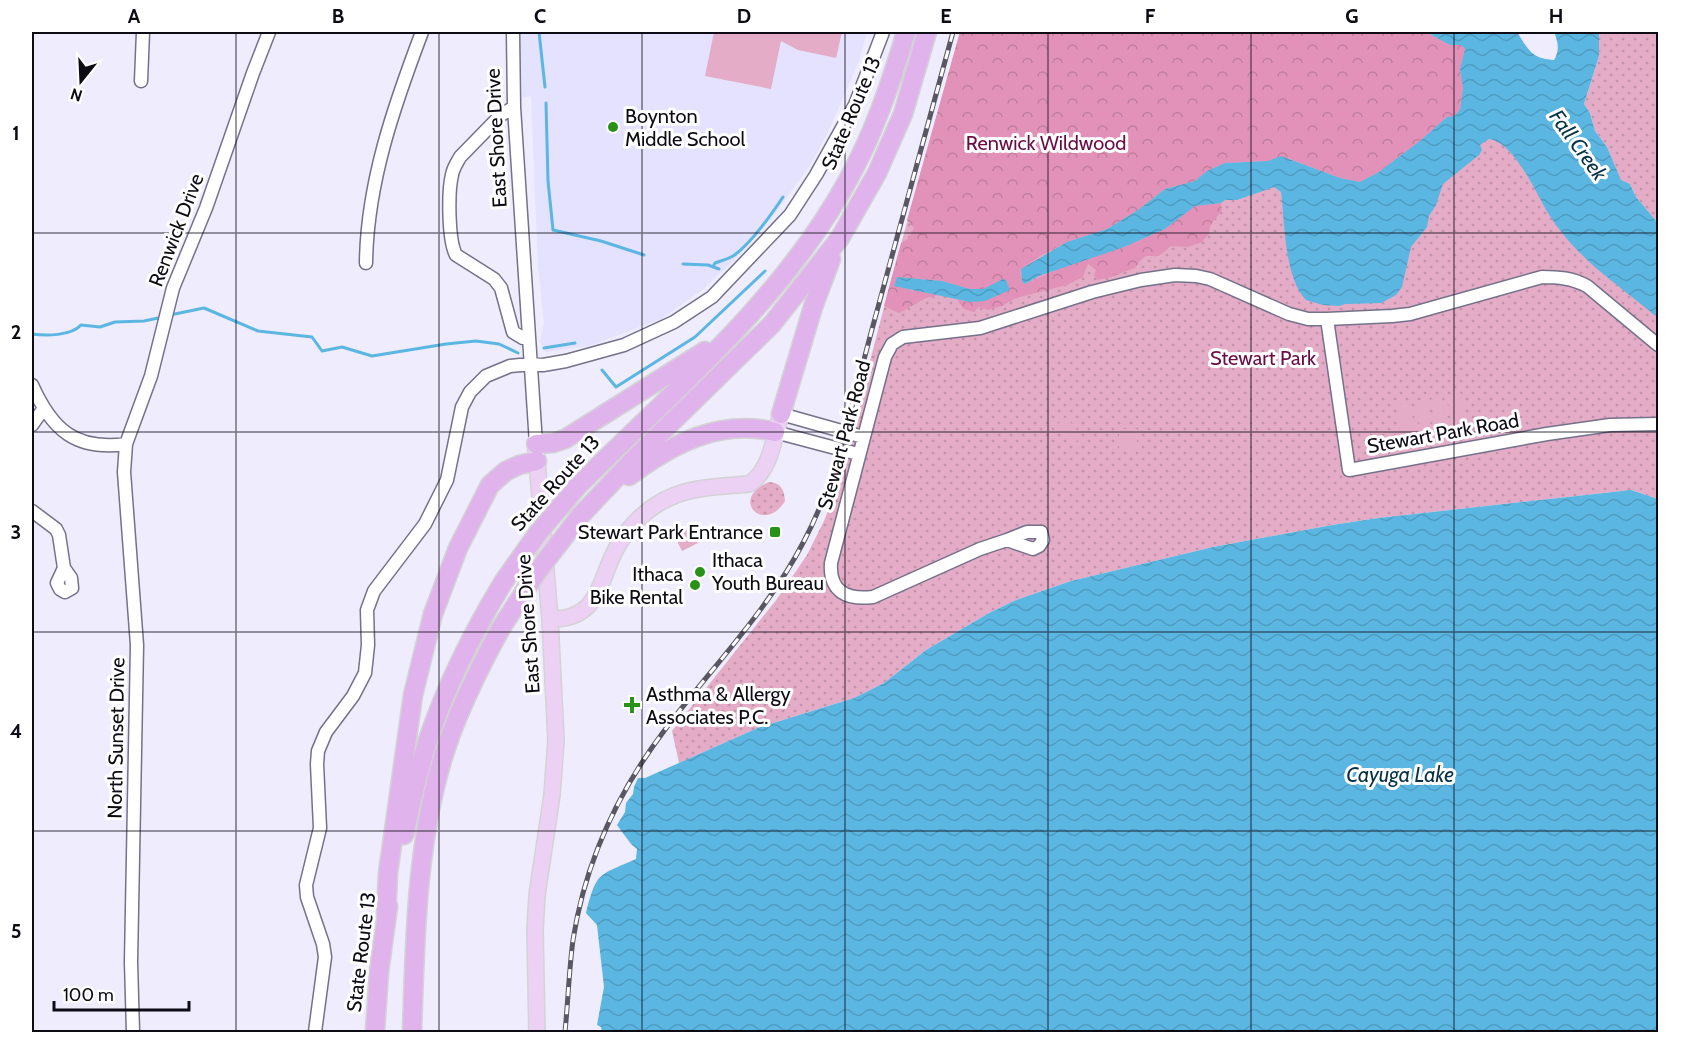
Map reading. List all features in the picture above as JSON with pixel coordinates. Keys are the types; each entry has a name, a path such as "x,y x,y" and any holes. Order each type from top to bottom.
{"highway":[{"name":"State Route 13","path":"375,1032 386,918 404,833 428,741 444,697 472,634 532,542 577,487 698,370 738,327 788,269 822,223 849,179 876,121 906,32"},
{"name":"State Route 13","path":"412,1032 420,881 433,797 443,756 466,695 501,628 537,572 580,516 633,460 772,324 840,238 891,143 912,88 927,32"},
{"path":"781,414 813,307 840,238"},
{"path":"386,918 388,873 413,695 433,614 458,548 490,486 506,471 633,398 738,327"},
{"path":"596,500 666,451 694,437 708,432 741,428 775,432"}],"main road":[{"path":"550,620 562,620 588,608 601,587 621,541 655,505 689,490 749,484 761,474 781,414"},
{"name":"East Shore Drive","path":"536,453 555,706 555,763 535,919 534,975 537,1032"}],"street":[{"path":"141,81 143,32"},
{"name":"Renwick Drive","path":"126,444 151,376 169,303 206,208 269,32"},
{"path":"366,263 371,198 405,77 422,32"},
{"name":"East Shore Drive","path":"513,32 514,107 536,453"},
{"path":"315,1032 325,957 323,944 307,897 306,885 320,828 317,764 321,742 331,722 360,686 367,662 366,623 370,600 379,584 425,524 440,497 453,457 462,407 470,392 476,383 497,370 531,363 543,365 566,361 624,345 675,322 723,287 790,215 816,176 855,105 884,32"},
{"path":"514,107 501,115 460,157 455,166 451,183 450,236 456,255 494,279 501,288 513,332 523,338 529,338"},
{"name":"Stewart Park Road","path":"1007,540 980,549 873,597 859,599 839,591 832,580 831,563 858,454 885,357 897,341 909,336 980,328 1092,292 1141,280 1175,275 1210,279 1289,314 1308,319 1327,320 1410,314 1542,277 1553,277 1578,281 1587,286 1659,345"},
{"name":"Stewart Park Road","path":"1327,320 1349,470 1547,434 1610,425 1659,424"},
{"path":"32,385 44,408 66,434 81,442 104,446 126,444"},
{"path":"32,425 44,408"},
{"path":"781,414 863,437"},
{"path":"775,432 858,454"},
{"name":"North Sunset Drive","path":"126,444 124,472 137,645 131,975 133,1032"},
{"path":"32,511 56,529 64,568"}],"shaded area":[{"path":"520,32 867,32 859,61 828,132 810,165 775,214 735,259 702,290 661,319 589,346 546,352 540,342 544,323 538,266 531,96 522,98"}],"green space":[{"path":"714,32 842,32 836,58 798,50 781,41 771,89 705,76"},
{"name":"Stewart Park","path":"960,32 1480,32 1658,269 1658,499 1631,490 1378,518 1213,547 1071,581 1016,600 989,613 926,650 884,683 854,698 760,727 679,763 672,731 777,599 807,555 838,485 891,280"},
{"name":"Renwick Wildwood","path":"960,32 1426,32 1450,45 1461,45 1465,49 1460,69 1463,88 1460,110 1454,116 1447,117 1379,172 1360,182 1340,178 1282,156 1268,161 1225,163 1206,172 1195,181 1165,189 1138,210 1107,229 1067,242 1040,256 1020,271 1022,282 1025,284 1062,267 1124,247 1166,228 1195,206 1221,203 1222,210 1202,242 1188,247 1171,246 1159,256 1146,256 1135,268 1097,280 1094,275 1096,270 1088,264 1083,277 1067,285 1016,298 1002,306 988,310 979,307 974,312 964,309 957,300 970,302 1003,279 983,289 969,289 942,281 897,277 910,290 939,295 926,298 899,313 884,306 901,243 908,239 914,228 907,220"},
{"path":"1599,32 1658,32 1658,223 1636,197 1630,184 1621,181 1607,147 1595,131 1590,113 1584,104 1599,56"},
{"path":"1461,393 1467,425 1452,428 1447,396"},
{"path":"1442,397 1447,428 1436,430 1431,399"},
{"path":"1426,400 1432,431 1421,433 1415,401"},
{"path":"1410,402 1416,434 1401,436 1396,405"},
{"path":"1066,417 1082,436 1075,443 1058,424"},
{"path":"1119,429 1137,429 1137,450 1119,450"},
{"path":"769,482 781,487 785,501 777,511 768,515 760,514 754,511 751,497 757,489"},
{"path":"689,527 698,543 682,551 674,535"}],"water":[{"name":"Fall Creek","path":"1426,32 1517,32 1531,52 1540,58 1554,60 1558,46 1554,32 1599,32 1599,56 1584,104 1590,113 1595,131 1607,147 1621,180 1630,184 1636,197 1658,223 1658,318 1572,245 1548,213 1515,158 1498,142 1489,139 1480,145 1482,150 1479,155 1443,184 1436,205 1429,216 1427,227 1411,247 1402,287 1396,295 1381,303 1339,306 1323,305 1306,300 1293,278 1289,264 1281,192 1274,187 1237,200 1195,206 1165,229 1124,247 1039,276 1025,284 1022,282 1021,269 1067,242 1107,229 1138,210 1165,189 1195,181 1207,171 1225,163 1268,161 1281,156 1340,178 1360,182 1379,172 1447,117 1454,116 1460,110 1463,88 1460,69 1465,49 1461,45 1450,45"},
{"path":"897,277 942,281 970,289 983,289 1003,279 1006,280 1010,290 985,301 970,302 894,286"},
{"name":"Cayuga Lake","path":"1631,490 1658,499 1658,1032 602,1032 601,1027 597,1025 604,987 597,925 586,913 593,889 601,877 606,872 636,859 637,849 617,825 625,812 626,803 633,794 638,778 645,778 760,727 854,698 884,683 926,650 989,613 1016,600 1071,581 1213,547 1332,525"}],"waterway":[{"path":"539,32 545,87"},
{"path":"546,103 548,181 553,230 601,241 644,255"},
{"path":"713,267 715,263 740,251 754,237 783,197"},
{"path":"683,264 708,265 719,269"},
{"path":"602,370 616,387 695,337 765,271"},
{"path":"170,315 204,308 258,331 312,337 322,351 342,347 372,356 476,341 499,344 518,353"},
{"path":"32,334 58,334 77,329 81,325 100,327 115,322 144,321 163,317"},
{"path":"544,348 575,343"}],"railway":[{"path":"565,1032 573,940 578,911 595,856 618,804 647,754 774,591 790,567 816,517 843,439 953,32"}],"place":[{"name":"Boynton Middle School","path":"613,127"},
{"name":"Stewart Park Entrance","path":"775,532"},
{"name":"Ithaca Youth Bureau","path":"700,572"},
{"name":"Ithaca Bike Rental","path":"695,585"},
{"name":"Asthma & Allergy Associates P.C.","path":"632,705"}]}
